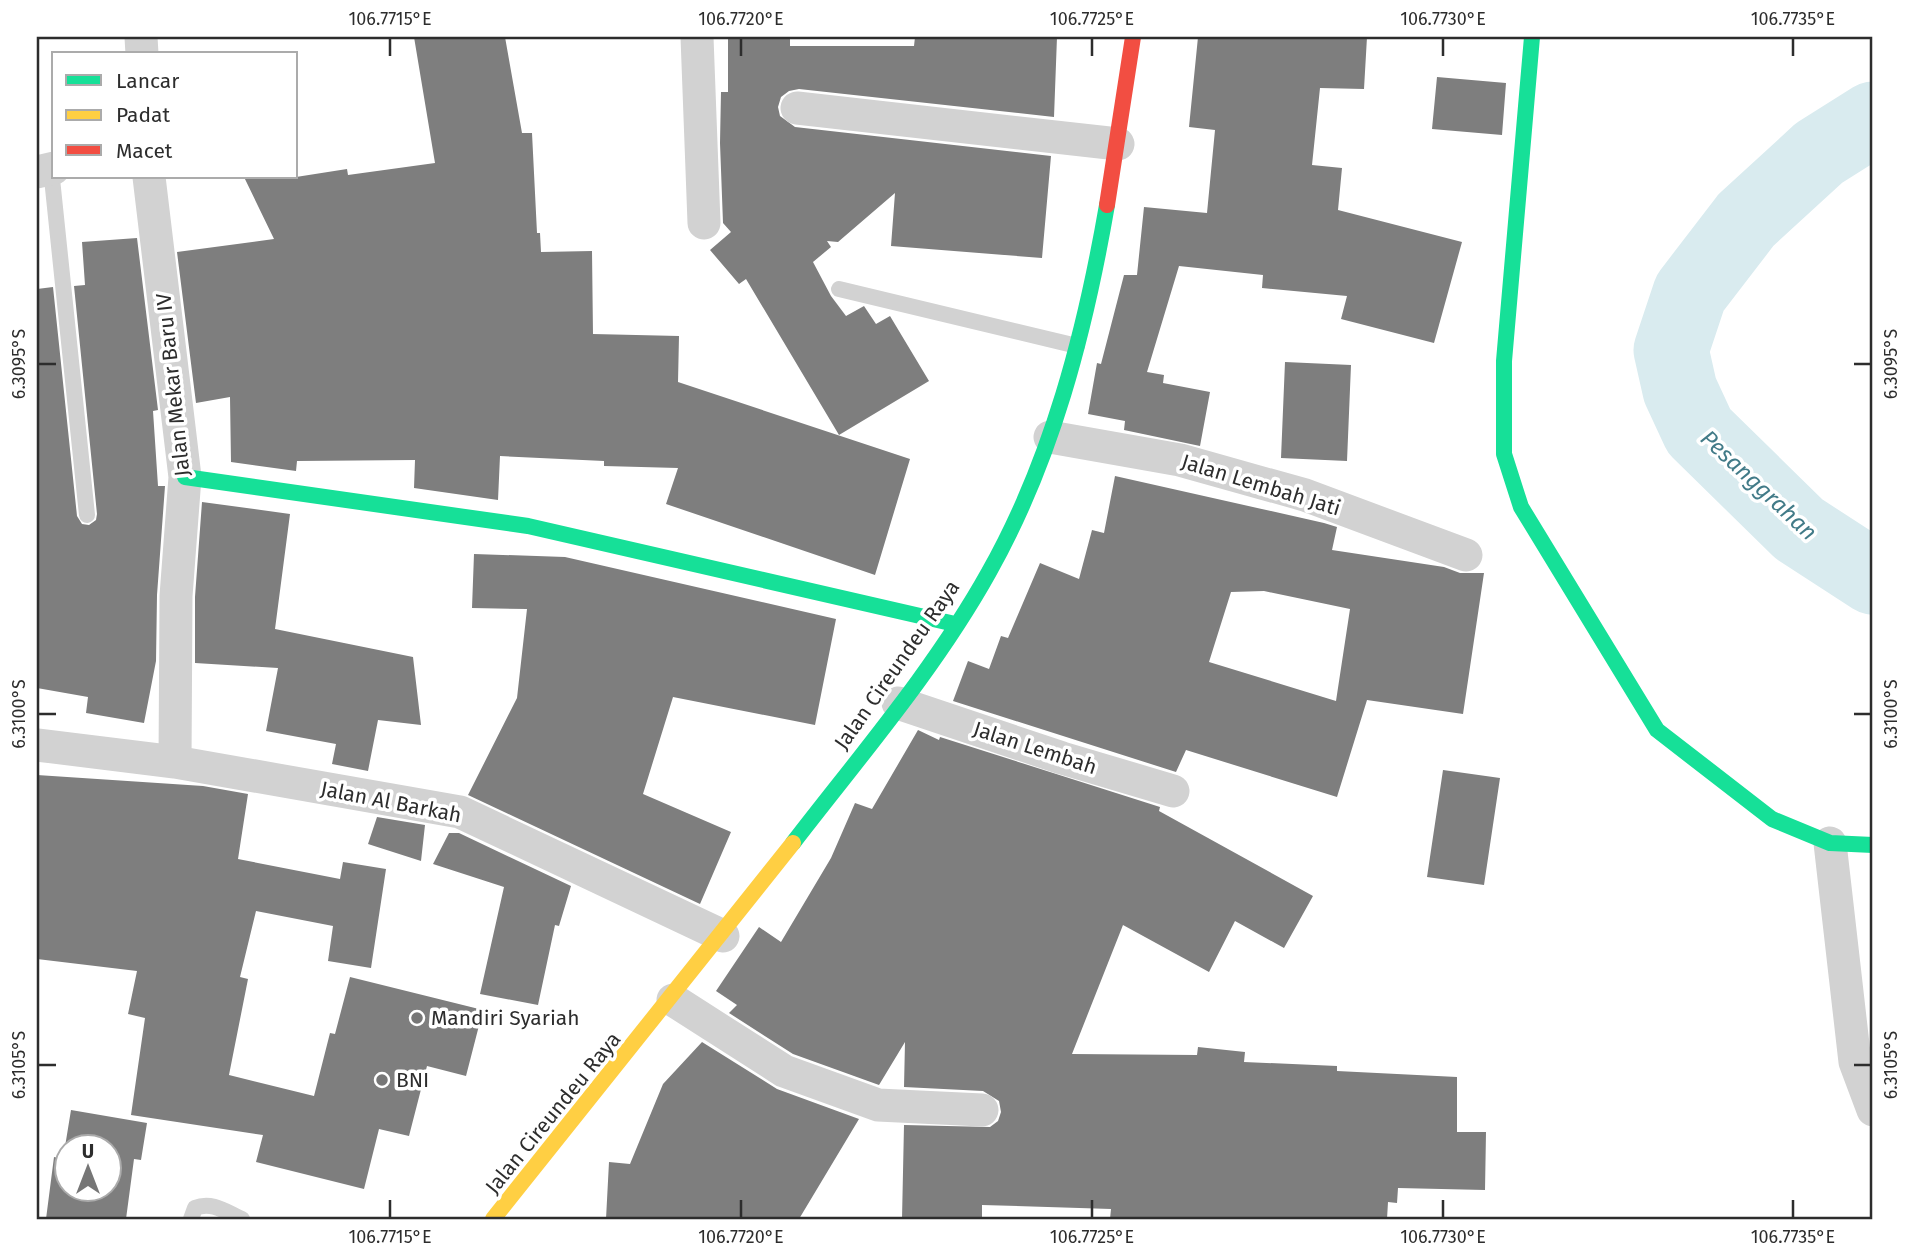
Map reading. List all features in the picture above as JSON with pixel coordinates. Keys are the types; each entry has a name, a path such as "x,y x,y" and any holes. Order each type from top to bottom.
{"street":[{"path":"697,37 704,223"},
{"name":"Jalan Cireundeu Raya","path":"493,1219 723,936 955,624 1005,544 1050,436 1077,346 1118,144 1133,37"},
{"path":"1532,37 1504,362 1504,454 1521,507 1657,730 1772,819 1830,843 1873,845"},
{"path":"797,108 1118,144"},
{"name":"Jalan Mekar Baru IV","path":"149,178 185,477 176,596 176,762"},
{"name":"Jalan Lembah Jati","path":"1050,436 1180,460 1305,495 1466,555"},
{"path":"185,477 528,526 955,624"},
{"name":"Jalan Lembah","path":"898,703 1062,758 1172,791"},
{"name":"Jalan Al Barkah","path":"37,745 176,762 460,812 723,936"},
{"path":"1830,843 1854,1062 1873,1111"},
{"path":"673,1000 784,1071 878,1105 982,1110"}],"lane":[{"path":"47,170 87,515"},
{"path":"839,289 1077,346"},
{"path":"191,1219 195,1208 202,1205 212,1205 242,1219"}],"building":[{"path":"414,37 505,37 522,133 532,133 537,233 540,233 541,252 592,251 593,334 679,336 678,382 910,459 875,575 666,504 678,468 604,466 604,461 500,456 498,500 414,488 415,460 297,461 296,471 231,462 230,397 196,403 177,252 274,239 244,178 298,178 347,169 348,175 435,163"},
{"path":"728,37 790,37 790,46 914,46 915,37 1057,37 1054,117 799,89 789,91 781,97 778,107 780,116 795,127 1051,156 1042,258 891,246 895,193 838,242 827,241 831,247 813,262 831,296 846,316 864,306 876,324 890,316 929,381 839,435 746,279 739,284 710,250 731,232 723,223 720,143 721,92 728,92"},
{"path":"1198,37 1367,37 1364,89 1320,88 1312,165 1342,168 1338,210 1462,242 1434,343 1341,319 1347,296 1262,288 1263,275 1179,266 1147,372 1164,375 1163,383 1210,392 1200,446 1124,430 1125,421 1088,414 1097,363 1101,364 1124,275 1137,275 1144,207 1207,213 1215,130 1189,127"},
{"path":"1437,77 1506,83 1502,135 1432,129"},
{"path":"137,238 158,410 153,411 158,486 165,486 157,595 156,661 144,723 86,713 88,697 37,688 37,289 53,287 77,516 82,524 89,525 96,520 97,514 74,286 85,285 82,242"},
{"path":"1285,362 1351,365 1347,461 1281,458"},
{"path":"1115,476 1337,527 1332,550 1444,567 1460,573 1484,573 1463,714 1367,700 1337,797 1186,750 1176,772 953,701 968,661 989,669 1001,636 1008,638 1040,563 1079,579 1092,530 1104,533","holes":["1264,591 1350,609 1336,701 1209,662 1231,592"]},
{"path":"202,502 290,514 275,629 413,657 421,725 378,720 368,771 332,764 336,744 266,731 278,668 195,663 195,597"},
{"path":"474,554 565,557 836,619 815,725 673,697 643,794 731,832 700,904 468,795 517,698 527,609 472,608"},
{"path":"918,730 939,740 940,737 1160,807 1159,811 1313,896 1284,948 1235,921 1209,972 1123,925 1072,1054 1197,1055 1198,1047 1245,1052 1244,1062 1337,1066 1337,1071 1457,1077 1457,1132 1486,1132 1485,1190 1398,1188 1397,1203 1388,1202 1387,1219 1110,1219 1111,1209 982,1205 982,1219 902,1219 904,1125 990,1127 998,1121 1001,1112 999,1101 983,1091 904,1087 905,1042 879,1085 793,1054 729,1013 737,1005 716,991 759,927 781,942 831,858 855,803 872,809"},
{"path":"1443,770 1500,778 1484,885 1427,877"},
{"path":"37,775 203,786 248,794 238,859 340,879 343,862 386,869 371,968 328,961 333,926 256,911 240,977 248,979 229,1075 314,1096 330,1033 335,1034 350,977 483,1010 466,1076 427,1066 409,1136 379,1129 364,1189 256,1162 263,1135 131,1115 145,1018 128,1014 137,971 37,959"},
{"path":"377,817 425,825 421,861 368,844"},
{"path":"449,833 459,833 571,886 559,926 555,925 538,1005 480,994 504,887 433,864"},
{"path":"702,1042 777,1089 859,1119 799,1219 606,1219 609,1162 630,1164 663,1084"},
{"path":"71,1110 147,1123 141,1160 134,1159 126,1219 46,1219 52,1172 52,1204 122,1204 122,1134 67,1134"}],"waterway":[{"name":"Pesanggrahan","path":"1873,119 1819,153 1746,220 1690,293 1671,350 1680,390 1699,431 1799,529 1873,577"}],"traffic: fast":[{"path":"1532,37 1504,361 1504,454 1521,507 1657,730 1772,819 1830,843 1873,845"},
{"path":"793,843 896,711 945,643 989,572 1011,529 1048,440 1077,347 1107,205"},
{"path":"185,477 528,526 955,624"}],"traffic: slow":[{"path":"493,1219 793,843"}],"traffic: jam":[{"path":"1107,205 1133,37"}],"place":[{"name":"Mandiri Syariah","path":"417,1018"},
{"name":"BNI","path":"382,1080"}]}
